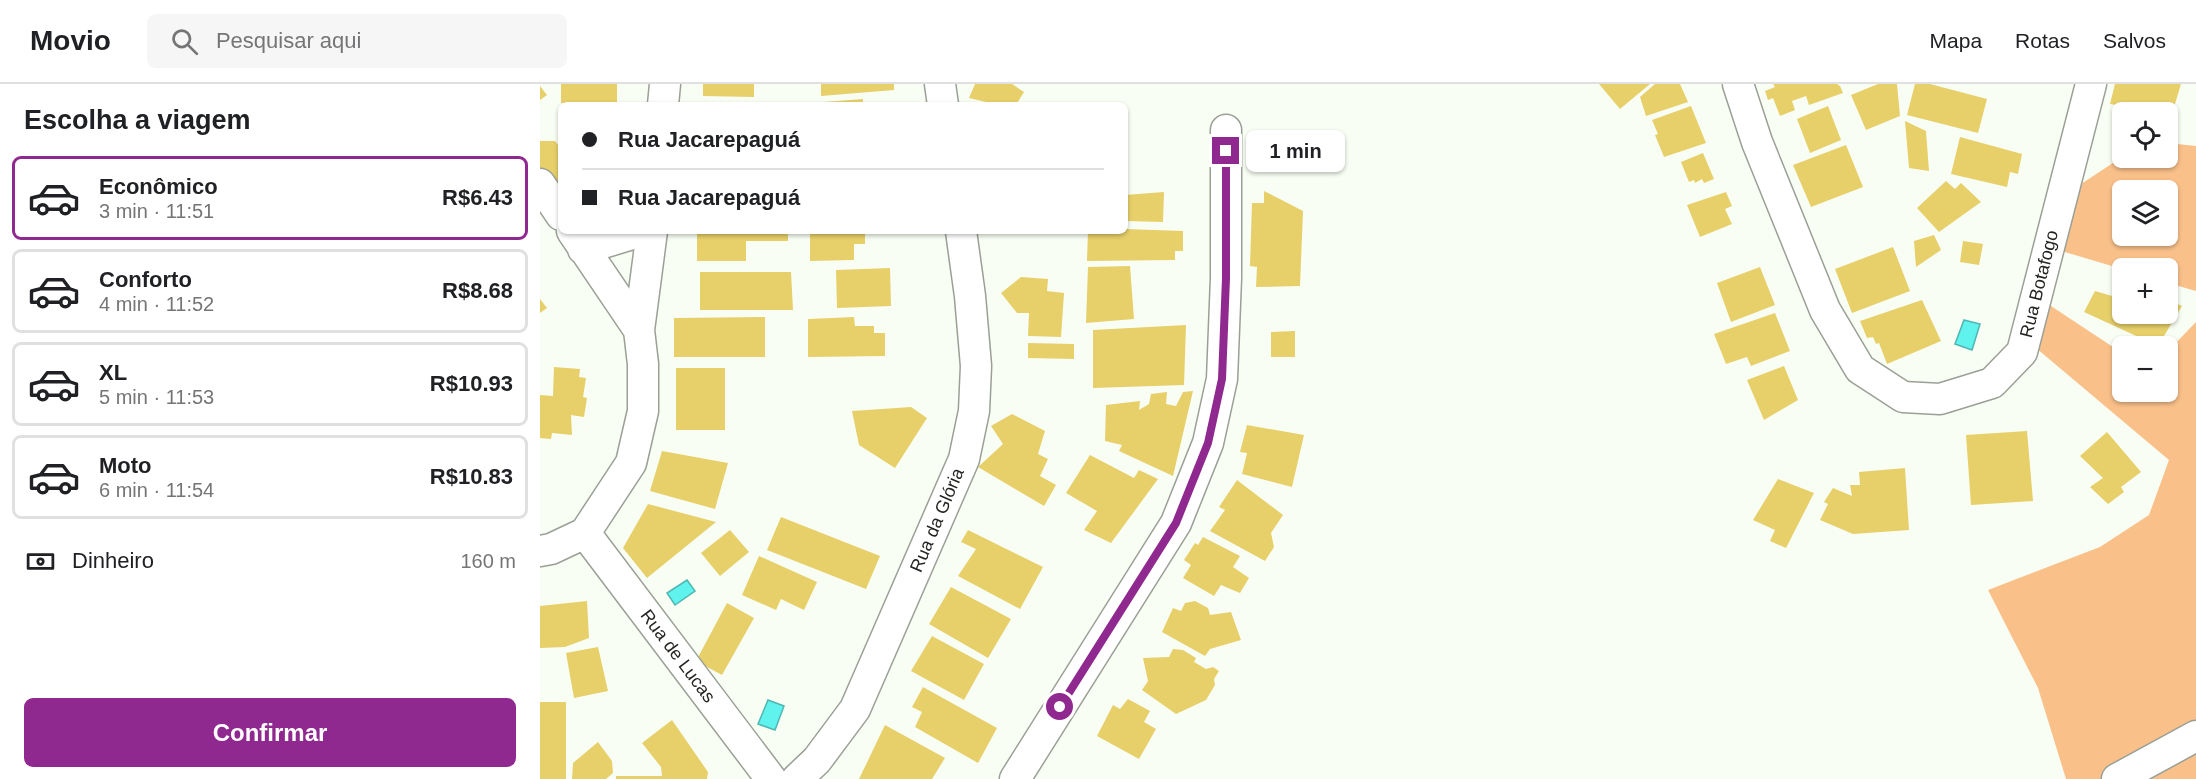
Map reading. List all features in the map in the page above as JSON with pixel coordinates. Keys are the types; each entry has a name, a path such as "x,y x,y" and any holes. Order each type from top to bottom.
{"street":[{"path":"663,102 665,84"},
{"path":"940,84 943,102"},
{"name":"Rua Botafogo","path":"1738,84 1757,142 1825,310 1860,369 1903,396 1940,399 1992,383 2022,352 2091,84"},
{"path":"1015,779 1176,523 1208,443 1222,379 1226,278 1226,130"},
{"path":"540,183 558,210"},
{"path":"621,234 578,240 639,330"},
{"path":"540,551 551,549 585,533 632,463 643,411 643,364 639,330 652,234"},
{"name":"Rua da Glória","path":"797,779 817,760 855,710 964,459 974,411 976,366 961,234"},
{"name":"Rua de Lucas","path":"585,533 771,779"},
{"path":"2117,779 2196,736"}],"shaded area":[{"path":"2178,144 2196,146 2196,291 2178,286 2178,258 2112,258 2112,266 2058,250 2075,188 2112,164 2112,168 2178,168"},
{"path":"2048,304 2112,346 2112,402 2178,402 2178,341 2196,322 2196,779 2066,779 2038,688 1988,590 2100,547 2149,515 2169,460 2036,348"}],"water":[{"path":"1964,320 1980,324 1972,350 1955,344"},
{"path":"687,580 695,591 675,605 667,593"},
{"path":"768,700 784,706 775,730 758,724"}],"building":[{"path":"561,84 617,84 617,102 561,102"},
{"path":"703,84 754,84 754,97 703,96"},
{"path":"821,84 894,84 894,90 821,96"},
{"path":"975,84 1012,84 1024,92 1018,102 986,102 969,98"},
{"path":"1599,84 1650,84 1620,109"},
{"path":"1655,84 1680,84 1688,102 1646,116 1640,97"},
{"path":"1773,84 1837,84 1843,93 1809,105 1806,96 1792,101 1795,110 1780,116 1773,98 1768,100 1765,91 1775,87"},
{"path":"1878,84 1897,84 1900,116 1866,130 1851,95"},
{"path":"1915,84 1930,84 1987,99 1978,133 1907,115"},
{"path":"2115,84 2181,84 2176,102 2112,102 2110,104"},
{"path":"540,86 547,95 540,100"},
{"path":"863,99 863,102 823,102"},
{"path":"1691,106 1706,143 1664,157 1652,120"},
{"path":"1828,106 1841,140 1810,153 1797,119"},
{"path":"1905,121 1926,131 1929,171 1909,168"},
{"path":"1960,137 2022,154 2018,174 2010,172 2007,187 1951,174"},
{"path":"540,141 555,141 558,145 558,183 552,183 540,168"},
{"path":"1846,145 1863,187 1811,207 1793,165"},
{"path":"1703,153 1714,179 1704,183 1702,179 1695,183 1694,180 1689,182 1681,162"},
{"path":"1946,181 1955,189 1961,183 1981,202 1939,232 1917,208"},
{"path":"1264,191 1303,211 1300,286 1256,287 1257,267 1250,266 1252,203 1264,203"},
{"path":"1164,192 1163,222 1128,221 1128,195"},
{"path":"1726,192 1732,206 1725,209 1732,224 1700,237 1687,205"},
{"path":"1128,229 1183,231 1183,251 1175,251 1175,260 1087,261 1088,234 1128,234"},
{"path":"697,234 788,234 788,241 746,241 746,261 697,261"},
{"path":"810,234 865,234 865,244 854,244 854,260 810,261"},
{"path":"1934,235 1941,250 1916,267 1914,241"},
{"path":"1963,241 1983,244 1979,265 1960,262"},
{"path":"1893,247 1910,291 1852,313 1835,269"},
{"path":"1130,266 1134,319 1086,323 1088,267"},
{"path":"1760,267 1775,305 1731,322 1717,283"},
{"path":"890,268 891,306 837,308 836,270"},
{"path":"700,272 791,272 793,310 700,310"},
{"path":"1021,277 1048,279 1047,291 1064,293 1061,337 1028,336 1029,313 1017,313 1001,293"},
{"path":"2095,291 2112,296 2112,324 2171,324 2164,336 2136,336 2084,312"},
{"path":"540,299 547,308 540,313"},
{"path":"1922,300 1941,341 1887,364 1879,343 1876,344 1873,337 1867,338 1860,321"},
{"path":"1775,313 1790,351 1751,366 1747,357 1726,364 1714,334"},
{"path":"765,317 765,357 674,357 674,318"},
{"path":"854,317 855,326 874,326 874,333 885,333 885,356 808,357 808,319"},
{"path":"1186,325 1184,385 1093,388 1093,330"},
{"path":"1295,331 1295,357 1271,357 1271,332"},
{"path":"1028,343 1074,344 1074,359 1028,358"},
{"path":"1784,366 1798,400 1764,420 1747,380"},
{"path":"554,367 580,369 579,377 586,378 583,397 587,398 584,417 571,415 572,435 552,433 551,439 540,438 540,395 553,396"},
{"path":"676,368 725,368 725,430 676,430"},
{"path":"1193,391 1173,476 1119,451 1122,445 1105,441 1106,405 1140,401 1139,410 1149,404 1151,394 1167,392 1166,404 1176,406 1183,392"},
{"path":"911,407 927,418 895,468 859,445 852,411"},
{"path":"1012,414 1045,431 1038,454 1048,459 1040,476 1056,485 1044,506 978,467 1003,444 991,426"},
{"path":"1247,425 1304,435 1292,487 1242,474 1247,453 1240,452"},
{"path":"2027,431 2033,501 1971,505 1966,435"},
{"path":"2107,432 2141,472 2121,487 2124,492 2108,504 2090,487 2103,478 2080,456"},
{"path":"662,451 728,463 715,509 650,491"},
{"path":"1090,455 1134,478 1139,470 1158,479 1111,543 1084,530 1097,511 1066,493"},
{"path":"1905,468 1909,530 1853,534 1820,520 1828,504 1824,502 1833,488 1852,496 1850,485 1860,485 1859,472"},
{"path":"1778,479 1814,493 1786,548 1770,541 1775,530 1753,520"},
{"path":"1237,480 1283,515 1271,533 1274,547 1265,561 1210,531 1225,510 1219,507"},
{"path":"648,504 716,522 647,578 623,548"},
{"path":"781,517 880,556 866,589 767,550"},
{"path":"730,530 749,552 720,576 701,553"},
{"path":"968,530 1043,567 1020,609 958,576 976,549 961,542"},
{"path":"1203,537 1240,556 1233,567 1249,578 1240,593 1221,585 1214,596 1183,578 1191,565 1184,560 1195,543 1198,545"},
{"path":"759,556 817,582 804,610 781,599 776,610 742,595"},
{"path":"951,587 1011,619 988,658 929,624"},
{"path":"587,601 589,638 565,647 540,648 540,606"},
{"path":"1195,601 1208,608 1210,615 1231,612 1241,640 1210,649 1205,656 1162,632 1173,608 1181,611 1185,603"},
{"path":"727,603 754,618 722,675 696,661"},
{"path":"932,636 984,664 964,700 911,671"},
{"path":"598,647 608,691 574,698 566,653"},
{"path":"1173,649 1183,650 1196,658 1194,662 1206,669 1213,667 1219,671 1214,679 1215,685 1206,700 1176,714 1142,690 1148,681 1143,658 1169,657"},
{"path":"923,687 997,728 978,763 915,727 922,712 912,707"},
{"path":"1128,699 1150,711 1144,722 1156,729 1139,759 1097,736 1113,705 1120,709"},
{"path":"540,702 566,702 566,779 540,779"},
{"path":"672,720 708,772 707,779 616,779 616,776 662,776 661,767 642,743"},
{"path":"885,725 945,758 932,779 859,779"},
{"path":"598,742 612,761 613,773 606,779 572,779 573,763"}],"route":[{"path":"1060,707 1176,523 1208,443 1222,379 1226,278 1226,151"}]}
